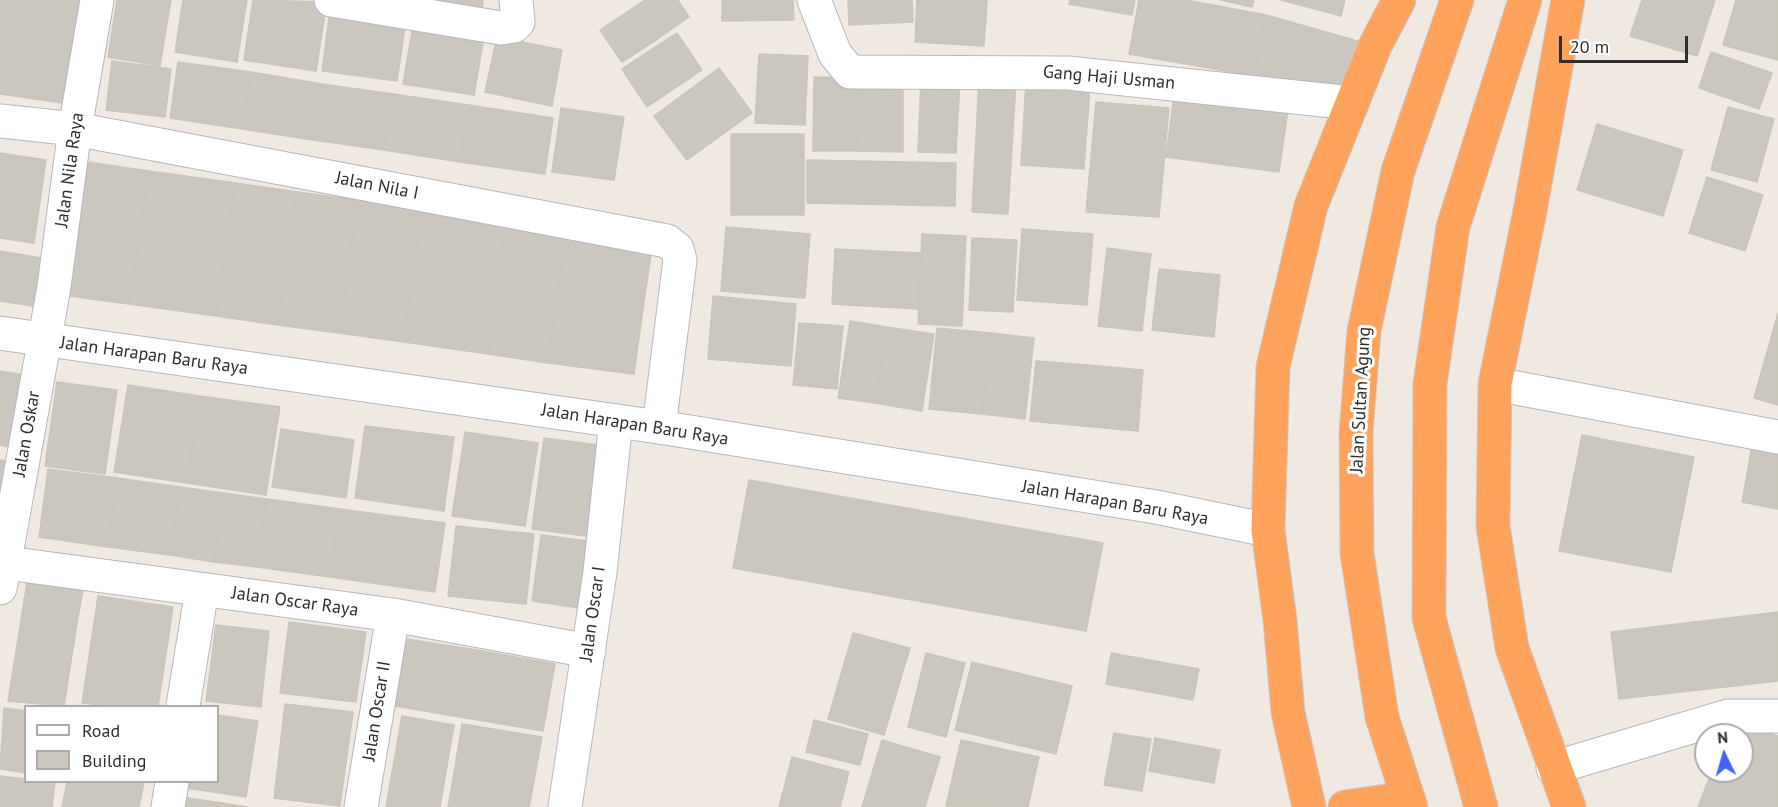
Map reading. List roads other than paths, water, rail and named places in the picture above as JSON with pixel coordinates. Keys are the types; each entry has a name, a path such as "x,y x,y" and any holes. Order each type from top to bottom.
{"highway":[{"path":"1309,807 1288,712 1280,620 1268,530 1273,367 1311,206 1375,46 1399,0"},
{"name":"Jalan Sultan Agung","path":"1409,803 1382,717 1357,553 1356,433 1364,331 1398,171 1457,0"},
{"path":"1477,798 1429,618 1430,384 1453,227 1525,0"},
{"path":"1568,0 1530,211 1494,384 1493,526 1512,648 1553,768 1569,807"},
{"path":"1345,807 1409,803"}],"street":[{"name":"Jalan Nila Raya","path":"44,340 54,288 75,129 97,0"},
{"path":"331,0 490,28 506,28 516,12"},
{"name":"Gang Haji Usman","path":"814,0 835,54 850,72 1068,73 1352,103"},
{"name":"Jalan Nila I","path":"0,121 75,129 667,241 677,249 680,260 659,427"},
{"name":"Jalan Harapan Baru Raya","path":"0,333 659,427 1156,507 1268,530"},
{"name":"Jalan Oskar","path":"1,571 44,340"},
{"path":"1494,384 1778,437"},
{"name":"Jalan Oscar I","path":"565,807 589,651 616,421"},
{"name":"Jalan Oscar Raya","path":"1,571 202,590 393,615 589,651"},
{"path":"183,705 202,590"},
{"name":"Jalan Oscar II","path":"362,807 393,615"},
{"path":"1553,768 1728,716 1778,716"},
{"path":"168,807 171,783"}]}
